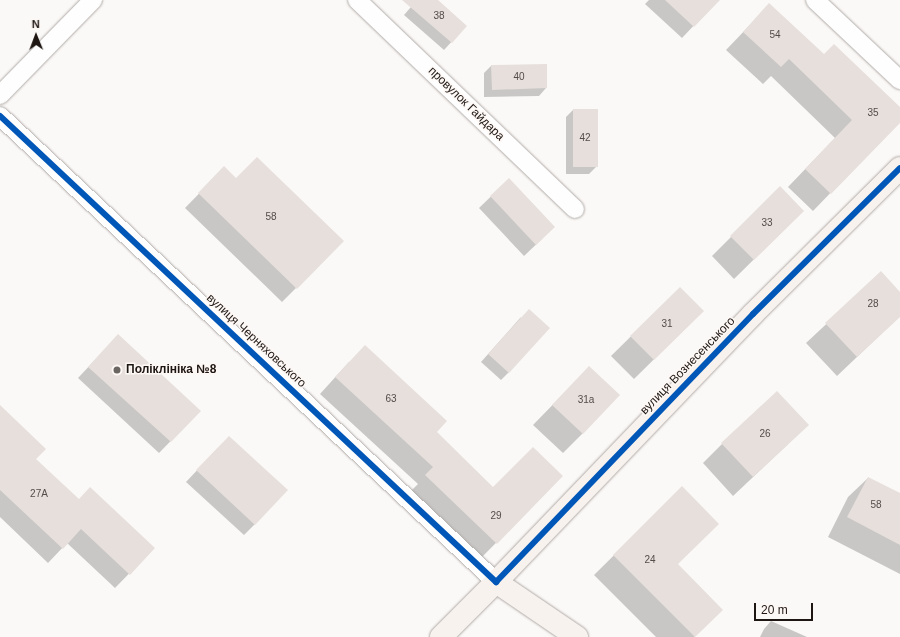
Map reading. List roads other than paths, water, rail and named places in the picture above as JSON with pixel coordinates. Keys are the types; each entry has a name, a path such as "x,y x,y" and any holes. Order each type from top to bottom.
{"street":[{"path":"0,95 93,0"},
{"name":"провулок Гайдара","path":"357,0 575,209"},
{"path":"815,0 900,80"},
{"name":"вулиця Черняховського","path":"0,116 496,582 577,637"},
{"name":"вулиця Вознесенського","path":"441,637 496,582 753,314 900,168"}],"place":[{"name":"Поліклініка №8","path":"117,370"}]}
